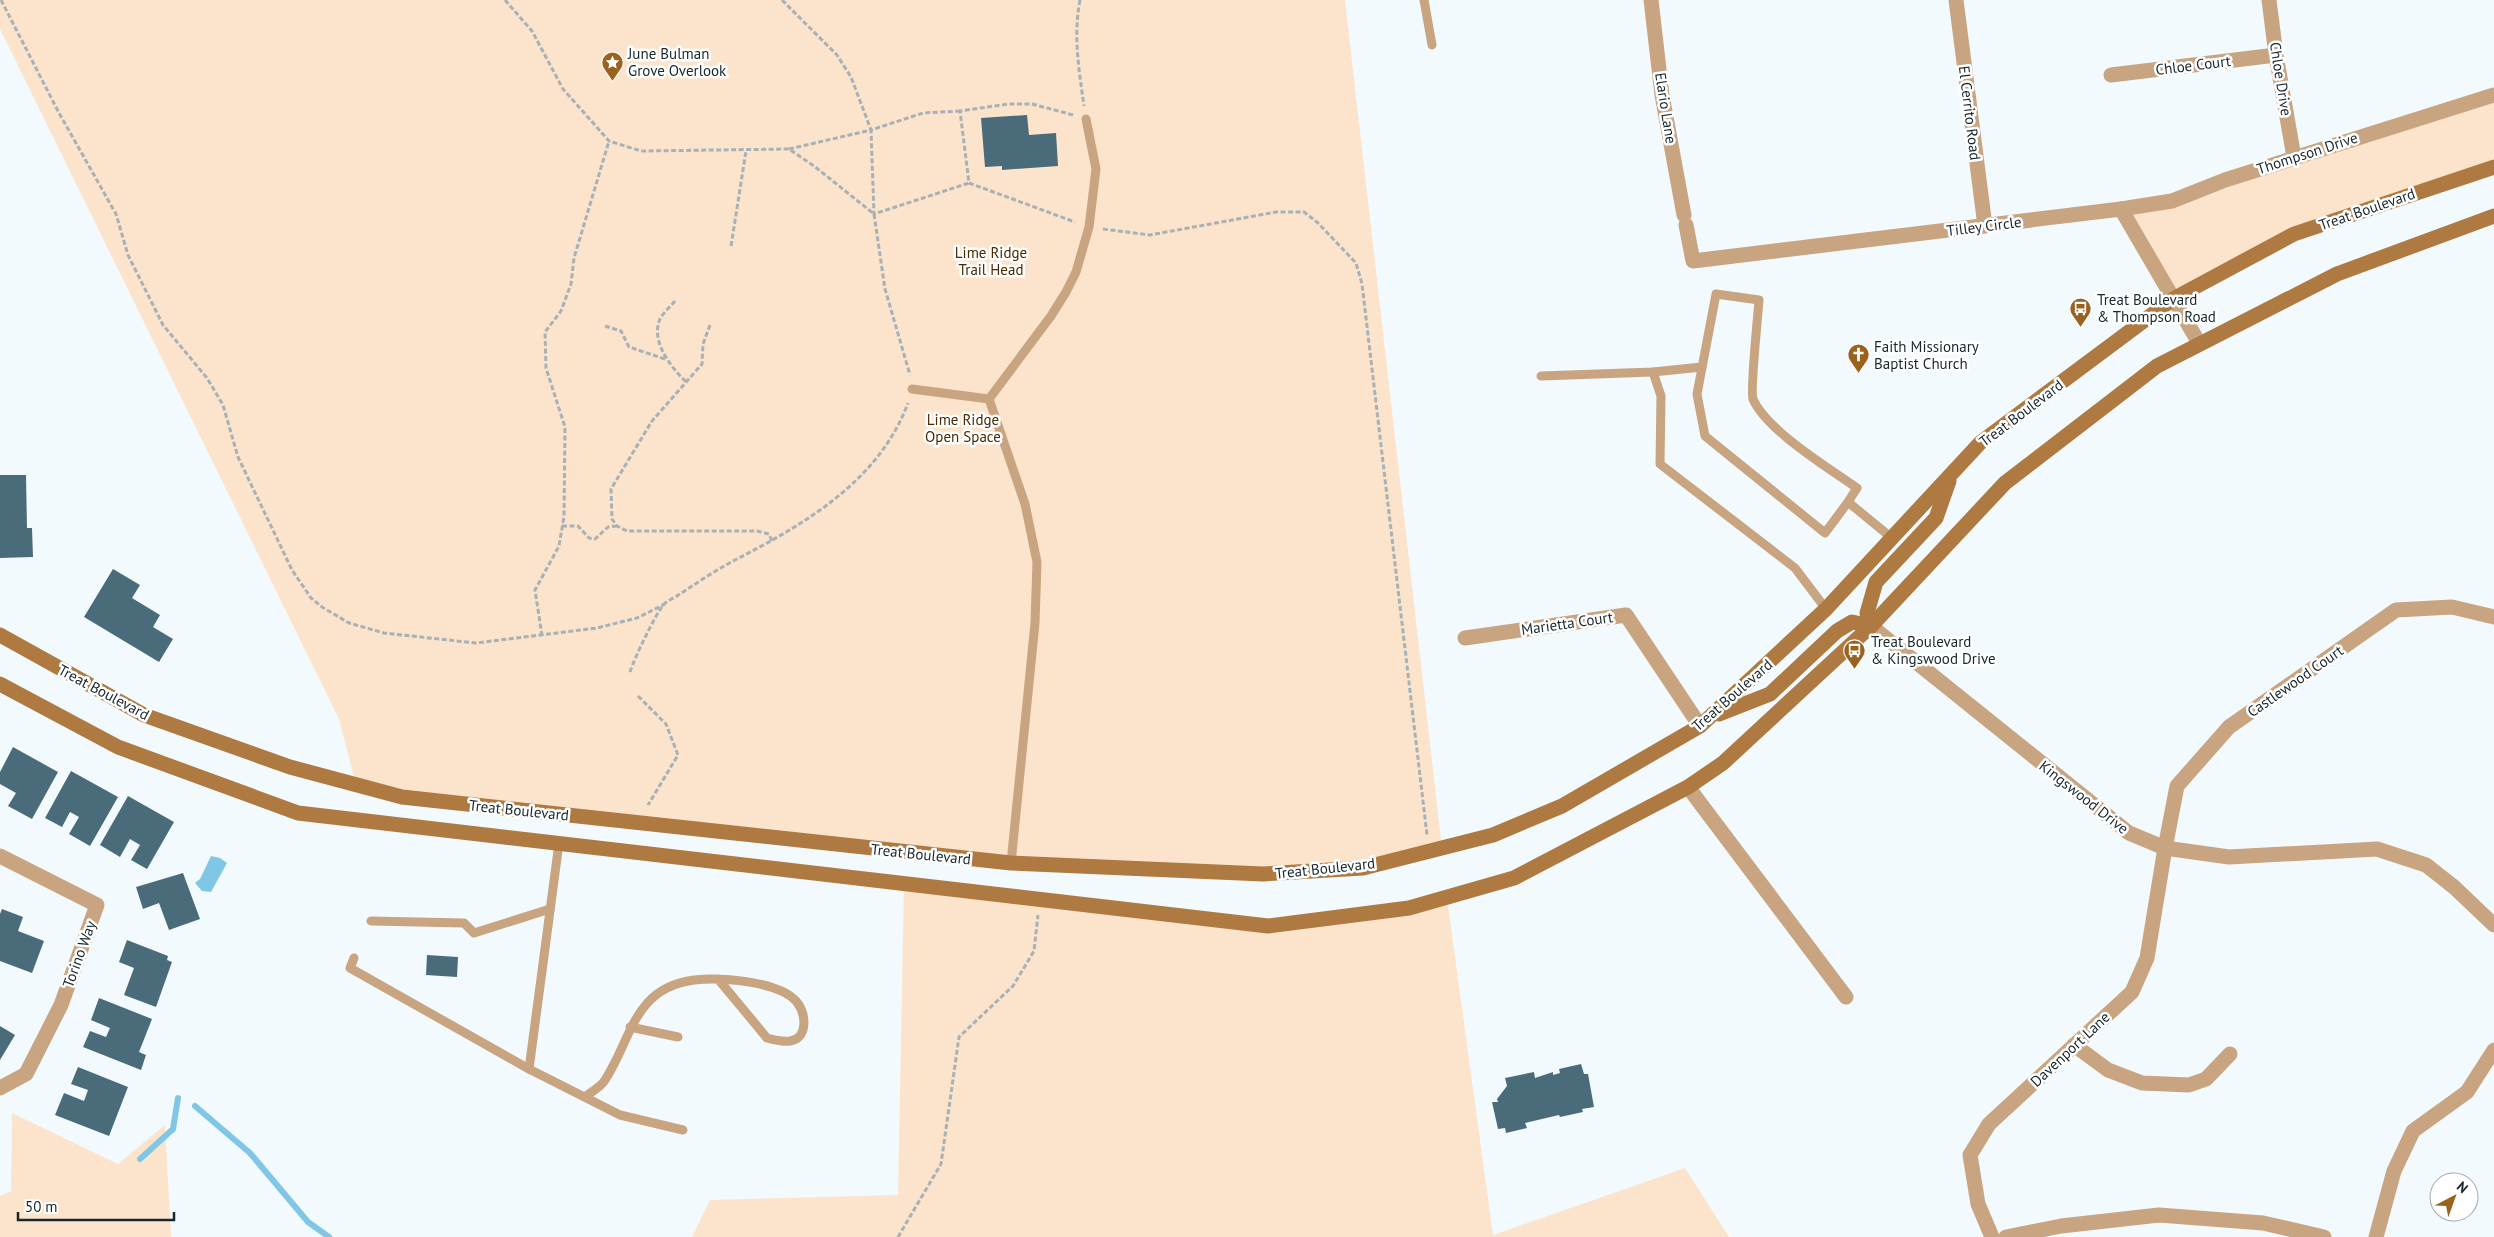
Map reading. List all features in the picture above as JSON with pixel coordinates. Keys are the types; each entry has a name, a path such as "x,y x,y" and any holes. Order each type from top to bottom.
{"main road":[{"name":"Treat Boulevard","path":"0,634 144,716 290,767 402,797 1011,863 1263,874 1363,868 1493,835 1562,806 1705,722 1826,609 1893,539 1980,443 2173,299 2294,234 2494,167"},
{"name":"Treat Boulevard","path":"0,684 118,747 298,813 1268,926 1409,908 1514,878 1688,787 1723,763 1871,626 2005,483 2157,366 2337,274 2494,216"},
{"path":"1705,722 1770,694 1837,631 1852,622 1871,626 1867,613 1876,582 1936,518 1952,474"}],"street":[{"name":"Elario Lane","path":"1651,0 1662,96 1693,261"},
{"name":"El Cerrito Road","path":"1956,0 1985,226"},
{"name":"Chloe Drive","path":"2270,0 2276,55 2294,158"},
{"name":"Chloe Court","path":"2111,75 2276,55"},
{"name":"Thompson Drive","path":"2120,209 2172,201 2226,180 2494,95"},
{"name":"Tilley Circle","path":"1693,261 2120,209"},
{"path":"2120,209 2199,343"},
{"name":"Castlewood Court","path":"2164,848 2177,786 2229,727 2237,721 2396,610 2452,607 2494,617"},
{"name":"Marietta Court","path":"1465,638 1626,615 1705,722"},
{"name":"Kingswood Drive","path":"1871,626 2129,833 2164,848 2229,857 2377,849 2426,865 2454,887 2494,925"},
{"path":"1688,787 1846,997"},
{"name":"Davenport Lane","path":"1992,1237 1978,1204 1970,1155 1989,1124 2132,992 2147,958 2164,848"},
{"name":"Torino Way","path":"0,856 97,906 60,1005 26,1074 0,1088"},
{"path":"2074,1045 2108,1070 2142,1083 2189,1085 2206,1079 2230,1054"},
{"path":"2376,1237 2394,1172 2413,1131 2467,1092 2494,1050"},
{"path":"2006,1237 2061,1226 2159,1215 2263,1223 2324,1237"}],"lane":[{"path":"1424,0 1432,45"},
{"path":"989,399 1066,292 1076,272 1090,227 1096,169 1086,119"},
{"path":"1716,294 1759,300 1753,398 1767,419 1804,451 1857,488 1848,502 1824,533 1706,436 1697,394 1716,294"},
{"path":"1541,376 1653,372 1702,367"},
{"path":"1653,372 1661,396 1660,464 1795,568 1826,609"},
{"path":"912,389 989,399"},
{"path":"989,399 1025,504 1037,562 1035,623 1011,863"},
{"path":"1848,502 1893,539"},
{"path":"529,1069 559,843"},
{"path":"372,921 464,923 474,933 550,910"},
{"path":"354,958 350,968 529,1069 620,1115 683,1130"},
{"path":"585,1097 605,1082 630,1027 646,1003 665,990 692,980 718,979 777,988 796,1001 804,1015 804,1027 801,1036 791,1041 767,1038 759,1031 750,1017 718,979"},
{"path":"630,1027 678,1037"}],"path":[{"path":"1,0 59,113 116,214 128,255 163,325 214,389 223,406 238,457 292,570 311,598 322,607 349,622 384,632 476,643 597,628 637,618 664,604 720,568 772,541 836,500 861,476 898,427 912,389 911,376 885,289 874,214 870,130 851,77 836,55 782,0"},
{"path":"506,0 532,31 563,89 609,141 641,151 789,149 870,130 923,113 960,112 1008,104 1032,104 1086,119 1076,54 1075,22 1080,0"},
{"path":"960,112 969,183"},
{"path":"542,636 535,590 559,546 562,526 565,427 546,368 546,332 561,311 571,284 574,258 609,141"},
{"path":"789,149 814,166 874,214"},
{"path":"731,246 746,151"},
{"path":"874,214 969,183 1090,227 1150,235 1276,212 1304,212 1318,223 1356,263 1362,284 1429,851"},
{"path":"675,301 660,320 659,339 665,359 686,382"},
{"path":"710,325 704,344 702,364 652,421 611,489 612,519 617,526 627,531 757,531 769,534 772,541"},
{"path":"605,326 621,331 629,347 665,359"},
{"path":"562,526 578,526 589,538 595,539 608,527 617,526"},
{"path":"630,672 634,660 664,604"},
{"path":"638,696 666,724 678,755 646,808"},
{"path":"898,1237 941,1164 959,1037 1013,986 1026,965 1034,951 1039,900"}],"green space":[{"name":"Lime Ridge Open Space","path":"0,0 1345,0 1442,848 1263,874 1011,863 356,785 339,719 0,29"},
{"path":"2494,95 2494,167 2294,234 2173,299 2121,209"},
{"path":"904,884 1268,926 1447,898 1493,1235 1685,1168 1729,1237 692,1237 710,1200 898,1195"},
{"path":"12,1113 118,1164 165,1125 171,1237 0,1237 0,1196 11,1191"}],"water":[{"path":"211,856 220,858 227,863 211,892 202,891 195,883 200,879"}],"building":[{"path":"1027,115 1029,135 1056,133 1058,166 1002,170 1002,166 985,167 981,118"},
{"path":"0,475 26,475 27,528 32,528 33,557 0,558"},
{"path":"113,569 140,585 132,598 160,615 153,627 173,639 159,662 84,617"},
{"path":"13,747 58,772 32,819 8,806 16,793 0,784 0,772"},
{"path":"71,771 118,797 90,846 69,834 79,817 70,812 62,827 45,818"},
{"path":"128,796 174,822 147,869 131,860 140,845 130,839 120,857 100,845"},
{"path":"183,873 200,919 169,930 159,903 143,909 136,887"},
{"path":"2,909 23,917 18,931 44,941 32,973 0,961 0,914"},
{"path":"127,940 168,956 167,960 172,962 156,1007 124,995 134,968 119,962"},
{"path":"427,955 458,957 457,977 426,975"},
{"path":"99,998 152,1019 139,1052 146,1055 141,1070 83,1047 90,1031 106,1037 110,1028 91,1020"},
{"path":"0,1026 15,1035 0,1060"},
{"path":"1581,1064 1584,1074 1588,1074 1594,1107 1582,1109 1583,1112 1560,1117 1559,1115 1525,1123 1527,1128 1506,1133 1505,1128 1498,1129 1492,1102 1498,1102 1497,1099 1507,1086 1505,1078 1534,1072 1535,1078 1553,1072 1553,1075 1560,1073 1559,1069"},
{"path":"78,1067 128,1087 109,1136 55,1115 64,1093 84,1101 88,1090 71,1084"}],"waterway":[{"path":"140,1159 173,1129 178,1098"},
{"path":"195,1106 250,1153 308,1222 329,1237"}],"place":[{"name":"June Bulman Grove Overlook","path":"612,81"},
{"name":"Treat Boulevard & Thompson Road","path":"2081,327"},
{"name":"Faith Missionary Baptist Church","path":"1858,374"},
{"name":"Treat Boulevard & Kingswood Drive","path":"1855,669"}],"park label":[{"name":"Lime Ridge Trail Head","path":"991,260"}]}
